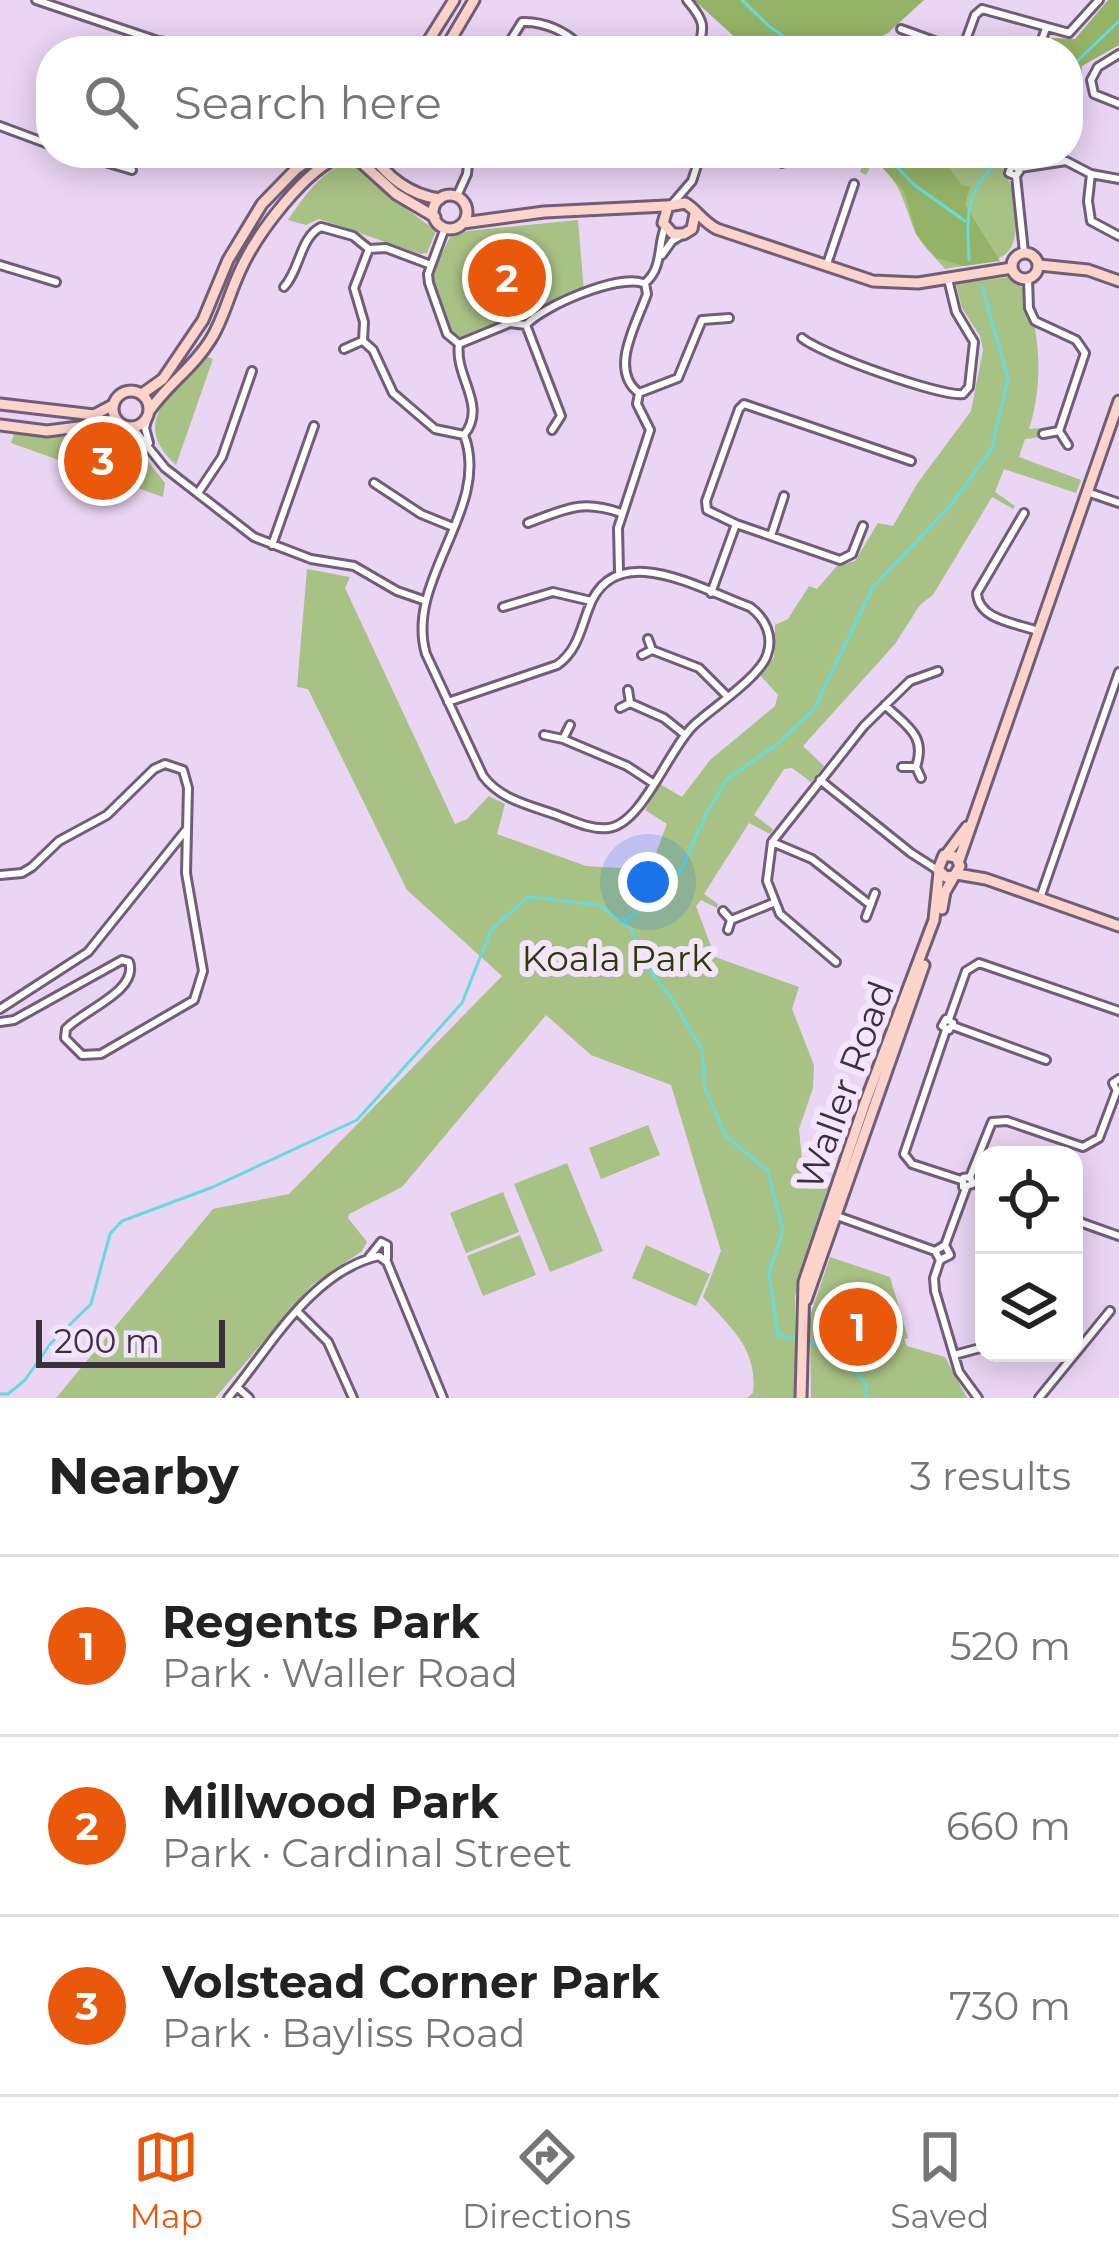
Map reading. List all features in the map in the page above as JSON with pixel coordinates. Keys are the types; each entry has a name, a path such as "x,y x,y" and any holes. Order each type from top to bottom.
{"street":[{"path":"36,0 143,36"},
{"path":"431,36 454,0"},
{"path":"453,36 474,0"},
{"path":"687,0 703,18 702,36"},
{"path":"967,36 975,15 992,8 1069,33 1099,0"},
{"path":"513,36 522,22 570,36"},
{"path":"1043,36 1046,28"},
{"path":"901,29 920,36"},
{"path":"1119,54 1098,68 1091,80 1094,94 1119,104"},
{"path":"0,126 36,139"},
{"path":"125,168 132,170"},
{"path":"0,404 94,415 113,405 124,392 142,394 163,380 203,320 228,260 262,204 297,168"},
{"path":"132,427 201,355 265,230 321,168"},
{"path":"365,168 446,228"},
{"path":"385,168 420,196 457,196"},
{"path":"457,196 468,168"},
{"path":"645,284 671,242 695,223 692,181 696,168"},
{"path":"1024,252 1016,170 1027,168"},
{"path":"1079,168 1119,179"},
{"path":"1091,174 1091,220 1119,236"},
{"path":"660,258 670,204 692,181"},
{"path":"826,268 854,184"},
{"path":"457,196 467,208 496,220"},
{"path":"435,217 440,199"},
{"path":"446,228 685,202 717,230 826,268 894,284 1012,268"},
{"path":"463,223 467,208"},
{"path":"615,208 645,213 673,234 717,230"},
{"path":"284,287 314,228 321,226 353,236 369,249 386,248 431,265"},
{"path":"446,228 428,283 447,334 459,344"},
{"path":"363,340 364,322 354,288 369,249"},
{"path":"1024,252 1036,257 1039,265 1028,279"},
{"path":"1024,252 1013,259 1012,268 1028,279"},
{"path":"1039,265 1088,270 1119,282"},
{"path":"0,266 56,282"},
{"path":"802,338 813,347 878,370 949,394 963,394 969,387 975,348 956,312 948,279"},
{"path":"1028,279 1032,317 1041,327 1076,340 1085,353 1059,431"},
{"path":"526,325 536,313 622,280 645,284"},
{"path":"639,393 623,362 647,294 645,284"},
{"path":"639,393 677,378 702,320 730,318"},
{"path":"459,344 510,323 526,325"},
{"path":"526,325 560,416 552,430"},
{"path":"344,349 363,340"},
{"path":"363,340 374,350 393,393 435,430 464,435"},
{"path":"448,702 568,658 601,584 620,572 649,570 759,614 770,639 761,666 684,735 632,815 620,825 606,829 506,797 482,776 448,702 423,643 426,601 465,490 470,450 464,435 474,414 457,358 459,344"},
{"path":"197,494 222,458 252,371"},
{"path":"620,572 616,542 622,513 650,430 637,404 639,393"},
{"path":"142,394 149,413 145,428 150,446"},
{"name":"Waller Road","path":"801,1398 804,1282 958,868 1119,401"},
{"path":"863,526 852,554 840,560 707,510 706,501 739,409 744,404 911,461"},
{"path":"113,405 118,422"},
{"path":"0,425 47,431 118,422 132,427 165,468 235,525 311,559 354,566 397,591 426,601"},
{"path":"272,545 314,426"},
{"path":"1043,434 1059,431"},
{"path":"1059,431 1068,445"},
{"path":"374,483 421,514 453,526"},
{"path":"1088,492 1119,503"},
{"path":"771,536 785,493"},
{"path":"528,523 576,505 622,513"},
{"path":"1024,513 976,592 976,600 984,612 1039,631"},
{"path":"711,593 736,524"},
{"path":"503,607 553,592 591,601"},
{"path":"647,639 652,650 700,668 727,696"},
{"path":"642,655 652,650"},
{"path":"836,962 789,923 774,903 766,873 772,842 885,705 917,676 938,671"},
{"path":"1040,898 1119,672"},
{"path":"628,690 630,703"},
{"path":"630,703 664,718 684,735"},
{"path":"620,708 630,703"},
{"path":"885,705 918,738 921,753 916,767 921,778"},
{"path":"563,739 571,725"},
{"path":"544,735 627,766 653,783"},
{"path":"0,875 32,867 59,842 106,814 154,769 165,764 182,769 188,826 186,873 203,971 194,1000 101,1054 82,1055 65,1038 66,1029 128,982 132,968 122,960 14,1020 0,1022"},
{"path":"902,767 916,767"},
{"path":"820,780 911,854 939,871 958,868"},
{"name":"Waller Road","path":"889,1053 934,920 938,861 970,823"},
{"path":"0,1009 88,952 188,826"},
{"path":"772,842 812,859 868,903"},
{"path":"911,854 945,855 958,868 1119,926"},
{"path":"866,917 874,893"},
{"path":"731,920 774,903"},
{"path":"723,911 731,920"},
{"path":"728,930 731,920"},
{"path":"975,1185 912,1164 904,1154 966,971 979,963 1119,1011"},
{"path":"950,1025 1046,1060"},
{"path":"978,1398 966,1386 954,1355 934,1278 940,1260 950,1255 946,1245 992,1122 1007,1121 1083,1147 1100,1138 1118,1090 1113,1083 1119,1079"},
{"path":"832,1214 935,1251 940,1260"},
{"path":"1083,1223 1119,1235"},
{"path":"368,1259 377,1242 387,1245 383,1259 442,1398"},
{"path":"935,1251 946,1245"},
{"path":"227,1398 330,1280 368,1259 383,1259"},
{"path":"1039,1398 1110,1311"},
{"path":"298,1312 328,1342 353,1398"},
{"path":"954,1355 975,1349"},
{"path":"237,1387 249,1398"}],"green space":[{"path":"694,0 924,0 882,36 734,36"},
{"path":"1108,0 1119,0 1119,45 1083,65 1083,36 1078,36"},
{"path":"335,168 362,169 436,231 427,253 319,219 306,225 288,220 321,178"},
{"path":"883,168 949,168 962,185 970,187 965,205 1000,261 964,266 936,258 916,234 904,191"},
{"path":"1006,168 1015,207 1013,243 989,262 945,269 917,235 900,192 884,170"},
{"path":"578,220 584,292 535,310 525,321 508,321 463,338 450,332 431,276 450,237 467,231"},
{"name":"Koala Park","path":"1009,277 1025,290 1035,329 1038,380 1029,429 1042,428 1043,437 1025,439 1019,457 1081,480 1076,493 1004,469 995,492 1013,509 992,497 933,595 803,746 824,766 811,782 792,768 784,769 754,815 773,829 770,834 749,823 704,894 717,908 701,900 696,906 715,957 799,987 792,1009 814,1065 813,1088 799,1129 803,1171 830,1181 795,1296 796,1398 747,1398 753,1393 753,1378 747,1351 703,1297 721,1251 671,1085 591,1055 546,1015 402,1187 349,1214 367,1242 362,1251 312,1285 215,1398 56,1398 213,1209 289,1194 502,976 407,890 308,689 297,687 307,569 350,577 345,588 455,824 467,819 489,796 505,804 497,834 586,866 620,868 656,853 667,824 645,810 660,784 682,797 710,760 775,706 778,695 760,675 774,657 775,625 788,619 809,586 817,589 837,566 855,561 878,523 893,526 917,484 971,411 983,350 956,284"},
{"path":"205,356 213,359 176,465 162,449 156,420 171,394"},
{"path":"117,429 126,433 165,483 163,497 11,443 14,434 67,437"},
{"path":"648,1125 660,1155 601,1179 589,1148"},
{"path":"567,1163 603,1251 550,1272 514,1184"},
{"path":"503,1192 519,1232 466,1253 450,1213"},
{"path":"520,1235 536,1275 483,1296 467,1256"},
{"path":"646,1245 710,1274 696,1306 632,1278"},
{"path":"830,1257 890,1277 907,1346 945,1357 967,1398 811,1398 810,1316"}],"waterway":[{"path":"742,0 783,36"},
{"path":"1083,55 1119,21"},
{"path":"898,168 965,221"},
{"path":"969,260 970,206 992,168"},
{"path":"623,921 646,907 682,868 727,779 775,746 814,709 873,587 951,505 992,448 1008,378 982,287"},
{"path":"0,1394 8,1394 25,1380 51,1343 91,1304 110,1234 122,1221 213,1187 357,1120 462,1003 491,930 528,897 599,905 631,928 648,968 702,1050 705,1089 726,1136 768,1171 783,1231 769,1273 778,1335 799,1340"},
{"path":"808,1342 832,1348 866,1384 866,1398"}],"place":[{"name":"Millwood Park","path":"507,278"},
{"name":"Volstead Corner Park","path":"103,461"},
{"name":"Regents Park","path":"858,1327"}]}
